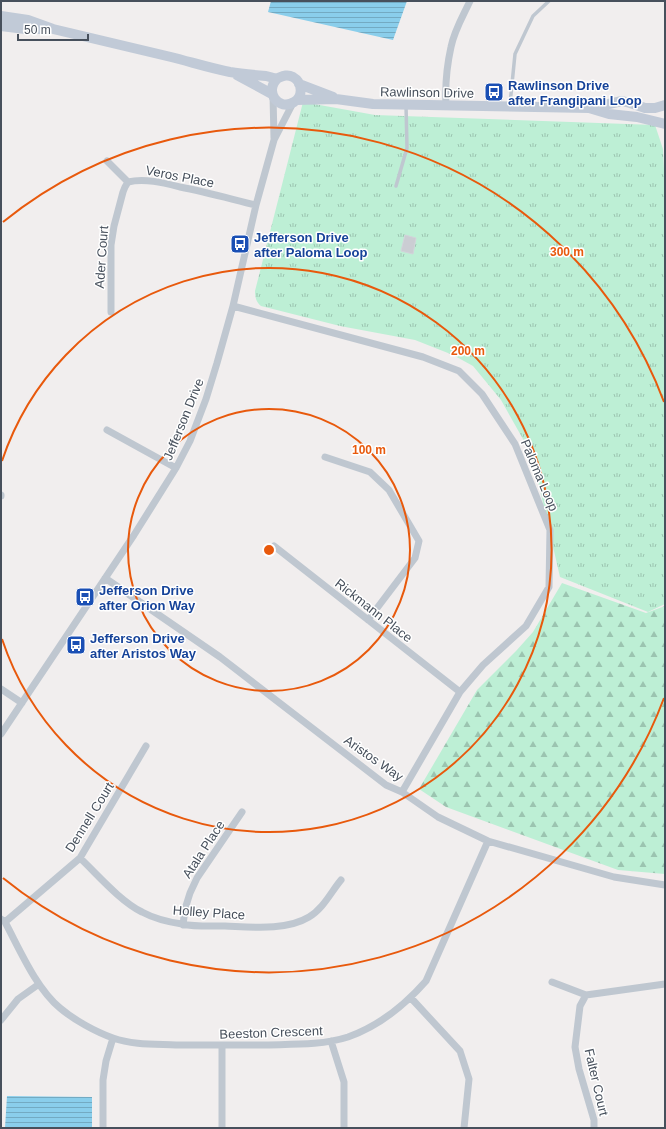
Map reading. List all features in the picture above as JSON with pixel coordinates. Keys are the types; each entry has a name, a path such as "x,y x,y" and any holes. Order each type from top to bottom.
{"street":[{"path":"446,105 448,67 451,46 458,26 470,1"},
{"name":"Rawlinson Drive","path":"1,16 28,20 53,28 230,72 278,78 286,75 291,76 296,79 299,84 336,99"},
{"name":"Rawlinson Drive","path":"1,26 24,29 53,28"},
{"name":"Rawlinson Drive","path":"230,72 273,95 277,101 282,104 295,101 336,99 373,104 406,105 589,108 622,101 630,102 645,108 665,106"},
{"path":"273,95 272,85 278,78"},
{"path":"295,101 301,92 299,84"},
{"name":"Jefferson Drive","path":"273,95 274,140"},
{"name":"Jefferson Drive","path":"1,734 106,578 176,468 190,441 206,399 233,306 256,205 274,140 295,101"},
{"name":"Rawlinson Drive","path":"589,108 610,114 637,117 665,124"},
{"name":"Veros Place","path":"107,161 128,182 141,180 160,183 256,205"},
{"name":"Ader Court","path":"111,312 112,245 114,226 123,192 128,182"},
{"name":"Paloma Loop","path":"233,306 423,357 459,371 482,394 515,444 550,530 549,587 526,626 483,665 460,692 402,792"},
{"path":"107,430 176,468"},
{"path":"325,457 370,472 389,490 419,540 415,558 368,620"},
{"name":"Rickmann Place","path":"274,546 460,692"},
{"name":"Aristos Way","path":"106,578 220,657 386,785 402,792 438,817 488,841 614,877 665,885"},
{"path":"1,689 22,703"},
{"name":"Dennell Court","path":"3,921 80,858 146,746"},
{"name":"Atala Place","path":"183,925 185,909 197,878 242,812"},
{"name":"Beeston Crescent","path":"3,921 39,984 60,1008 94,1029 113,1038 133,1042 158,1044 222,1046 331,1041 349,1036 375,1025 411,998 426,981 488,841"},
{"name":"Holley Place","path":"80,858 118,895 140,912 158,919 183,925 252,927 277,926 296,923 310,917 320,908 341,880"},
{"path":"552,982 586,995 665,984"},
{"path":"1,1020 18,999 39,984"},
{"name":"Falter Court","path":"586,995 580,1006 576,1047 579,1069 594,1120 594,1128"},
{"path":"411,998 460,1051 469,1079 464,1128"},
{"path":"103,1128 103,1080 106,1061 113,1038"},
{"path":"331,1041 344,1082 344,1128"},
{"path":"222,1046 222,1128"}],"lane":[{"path":"510,106 515,54 533,16 549,1"},
{"path":"396,186 407,148 406,105"}],"green space":[{"path":"303,102 375,115 655,125 663,149 665,189 665,604 648,612 560,577 532,455 501,400 473,366 453,355 415,340 340,326 261,306 258,303 255,291"},
{"path":"562,583 646,613 665,606 665,874 618,870 446,807 419,789 477,690 533,632"}],"water":[{"path":"271,1 407,1 393,40 268,12"},
{"path":"7,1096 92,1097 92,1128 5,1128"}],"building":[{"path":"405,235 416,238 413,254 401,251"}],"place":[{"name":"Rawlinson Drive after Frangipani Loop","path":"494,92"},
{"name":"Jefferson Drive after Paloma Loop","path":"240,244"},
{"name":"Jefferson Drive after Orion Way","path":"85,597"},
{"name":"Jefferson Drive after Aristos Way","path":"76,645"}]}
